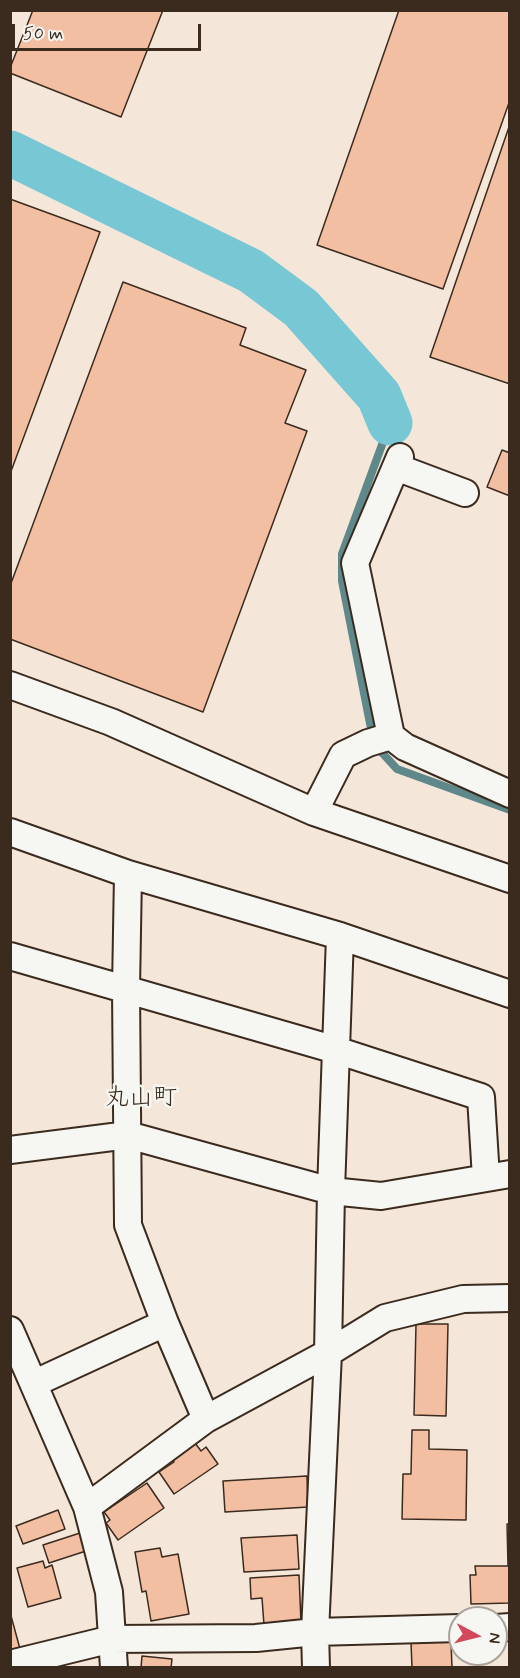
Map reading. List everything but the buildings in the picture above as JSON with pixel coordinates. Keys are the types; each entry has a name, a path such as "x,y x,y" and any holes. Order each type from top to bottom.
{"street":[{"path":"381,739 355,564 398,462 465,493"},
{"path":"10,685 111,722 314,812 510,879"},
{"path":"314,812 344,755 381,739 405,747 510,794"},
{"path":"10,832 128,874 340,936 510,994"},
{"path":"128,874 126,989 128,1226 165,1323 206,1419"},
{"path":"316,1668 315,1632 328,1353 340,936"},
{"path":"10,956 336,1050 481,1097 498,1176 381,1196 331,1191 128,1135 10,1150"},
{"path":"87,1507 206,1419 328,1353 385,1318 463,1299 510,1298"},
{"path":"35,1383 165,1323"},
{"path":"10,1330 87,1507 109,1592 114,1668"},
{"path":"10,1664 112,1638 256,1638 315,1632 448,1628"}],"waterway":[{"path":"10,153 251,271 301,308 379,396 390,423"},
{"path":"390,423 342,554 342,581 374,744 397,769 510,810"}],"district":[{"name":"丸山町","path":"141,1099"}]}
